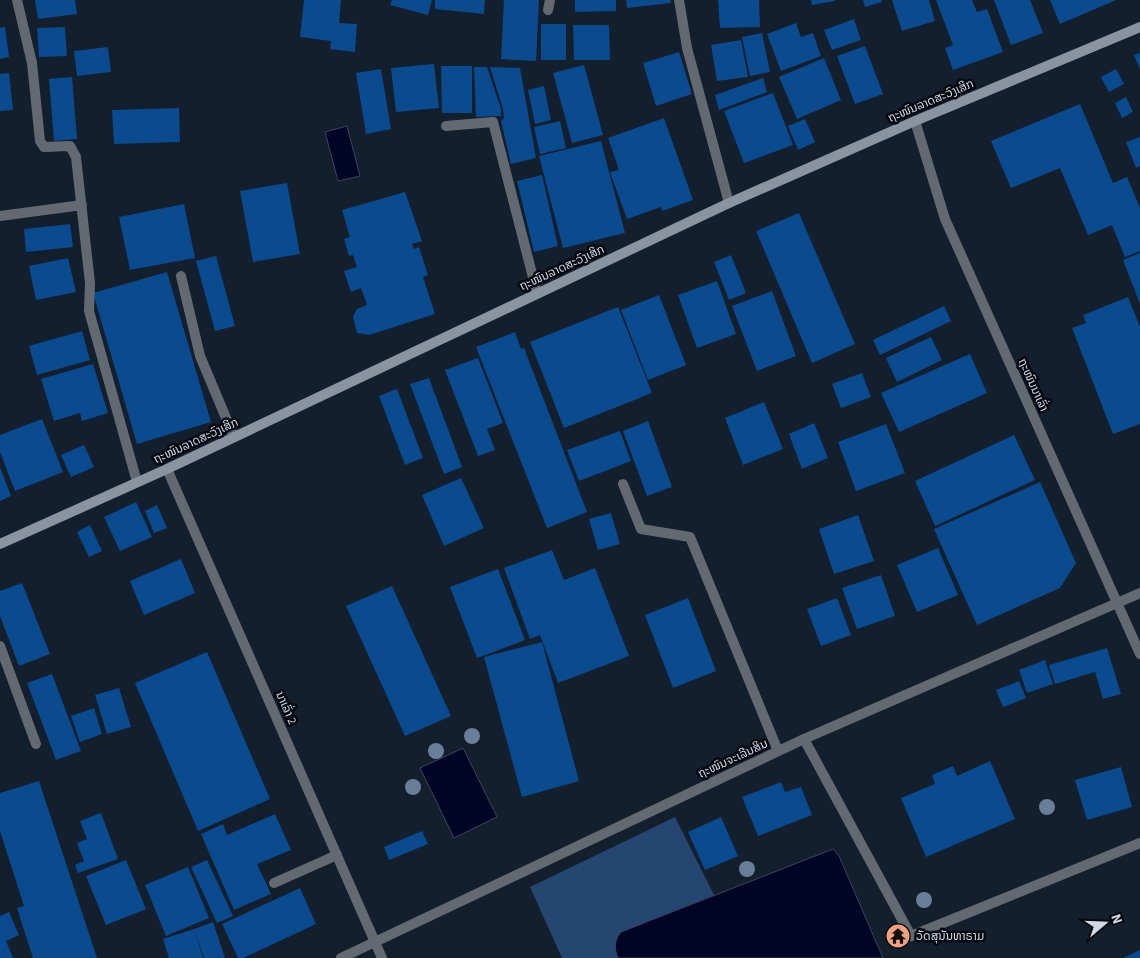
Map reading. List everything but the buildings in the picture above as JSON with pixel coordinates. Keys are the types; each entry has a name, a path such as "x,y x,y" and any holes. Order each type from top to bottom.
{"street":[{"path":"17,0 32,63 40,141 44,147 70,146 74,150 76,157 90,283 89,311 136,482"},
{"path":"679,0 686,48 730,203"},
{"name":"ຖະໜົນລາດສະວົງເສິກ","path":"0,544 167,469 730,203 915,121 1140,27"},
{"name":"ຖະໜົນນາເລົ່າ","path":"915,121 945,219 1116,605 1140,654"},
{"path":"446,126 493,122 537,293"},
{"path":"0,216 82,205"},
{"path":"181,276 200,356 234,437"},
{"name":"ນາເລົ່າ 2","path":"167,469 382,958"},
{"path":"623,484 642,529 690,537 778,751"},
{"name":"ຖະໜົນຈະເລີນສິນ","path":"341,958 804,739 1140,593"},
{"path":"0,646 36,744"},
{"path":"804,739 911,936 1140,843"},
{"path":"274,883 337,855"}],"shaded area":[{"path":"347,126 360,176 338,181 325,132"},
{"path":"463,748 497,817 454,838 420,768"},
{"path":"675,817 714,895 621,932 615,945 618,958 562,958 530,887"},
{"path":"833,849 839,856 883,958 618,958 615,945 621,932"}],"place":[{"name":"ວັດສຸນັນທາຣາມ","path":"898,936"}]}
